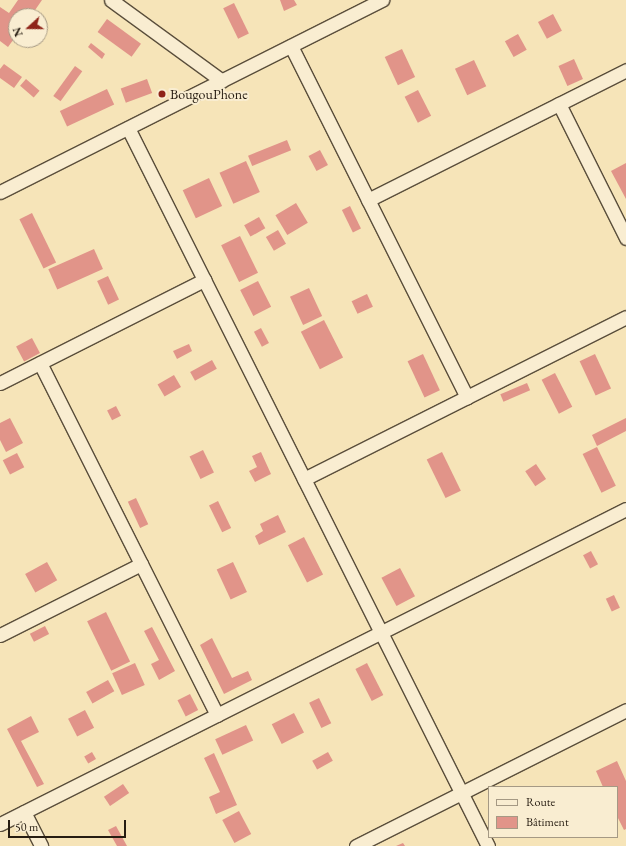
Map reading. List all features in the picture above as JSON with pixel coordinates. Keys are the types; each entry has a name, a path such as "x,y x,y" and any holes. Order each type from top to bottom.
{"street":[{"path":"111,0 222,80"},
{"path":"0,192 382,0"},
{"path":"291,46 467,397"},
{"path":"368,200 626,70"},
{"path":"559,104 626,238"},
{"path":"128,128 488,846"},
{"path":"0,382 204,280"},
{"path":"304,479 626,317"},
{"path":"40,362 216,715"},
{"path":"0,824 626,509"},
{"path":"0,635 141,564"},
{"path":"356,846 626,710"},
{"path":"24,812 41,846"}],"building":[{"path":"18,0 42,0 36,8 12,8"},
{"path":"280,0 294,0 297,5 284,11"},
{"path":"234,3 249,34 238,39 223,8"},
{"path":"0,7 8,12 8,47 0,41"},
{"path":"553,14 562,31 547,39 538,22"},
{"path":"107,19 141,44 132,57 98,32"},
{"path":"518,34 527,50 514,57 505,41"},
{"path":"91,43 105,54 102,59 88,47"},
{"path":"402,49 415,77 398,85 385,57"},
{"path":"574,59 583,79 567,86 558,66"},
{"path":"474,60 486,86 467,95 455,69"},
{"path":"4,64 22,77 14,88 0,78 0,69"},
{"path":"75,66 82,71 61,101 53,96"},
{"path":"26,79 40,91 34,98 20,86"},
{"path":"147,79 152,93 126,103 121,89"},
{"path":"107,89 114,104 67,126 60,111"},
{"path":"418,90 431,116 418,123 405,97"},
{"path":"287,140 291,150 252,166 248,156"},
{"path":"320,150 328,165 317,171 309,156"},
{"path":"246,161 260,192 233,204 220,173"},
{"path":"626,163 626,199 611,171"},
{"path":"209,178 222,206 196,218 183,190"},
{"path":"296,203 308,223 287,235 275,215"},
{"path":"350,206 361,228 353,232 342,210"},
{"path":"32,213 56,262 44,269 19,219"},
{"path":"259,217 265,228 250,237 244,225"},
{"path":"278,230 286,244 274,251 266,237"},
{"path":"240,236 258,273 239,282 221,245"},
{"path":"94,249 103,269 57,289 48,269"},
{"path":"108,276 119,300 108,305 97,281"},
{"path":"258,281 271,307 253,316 240,290"},
{"path":"309,288 322,316 303,325 290,297"},
{"path":"367,294 373,307 358,314 352,301"},
{"path":"324,320 343,357 320,369 301,332"},
{"path":"261,328 269,343 262,347 254,332"},
{"path":"32,338 40,353 24,361 16,346"},
{"path":"189,344 192,351 177,359 173,351"},
{"path":"423,354 440,390 424,397 408,361"},
{"path":"595,354 611,388 596,396 580,361"},
{"path":"212,360 217,369 195,381 190,372"},
{"path":"555,373 572,407 559,414 542,380"},
{"path":"174,375 181,387 165,397 158,384"},
{"path":"527,383 530,390 503,402 500,394"},
{"path":"116,406 121,416 112,420 107,411"},
{"path":"10,418 23,443 6,452 0,440 0,423"},
{"path":"626,418 626,431 597,446 592,435"},
{"path":"597,447 616,486 601,493 583,454"},
{"path":"203,450 214,472 200,479 190,457"},
{"path":"261,452 271,474 255,482 249,471 257,467 252,456"},
{"path":"442,452 461,491 446,498 427,459"},
{"path":"17,453 24,467 10,475 3,460"},
{"path":"536,464 546,479 535,486 525,471"},
{"path":"136,498 148,524 140,528 128,502"},
{"path":"218,501 231,528 222,532 209,505"},
{"path":"278,515 286,532 259,545 255,536 263,531 260,524"},
{"path":"304,537 323,574 307,583 288,545"},
{"path":"591,551 598,564 590,568 583,555"},
{"path":"47,562 57,580 35,592 25,574"},
{"path":"233,562 247,592 231,600 217,570"},
{"path":"400,568 415,596 396,606 381,578"},
{"path":"614,595 620,608 612,611 606,599"},
{"path":"106,612 130,661 111,671 87,621"},
{"path":"45,626 49,634 34,642 30,634"},
{"path":"152,627 175,671 159,680 151,664 159,660 144,631"},
{"path":"212,638 232,678 248,671 252,680 224,694 200,645"},
{"path":"135,663 145,685 122,695 112,673"},
{"path":"367,663 383,695 372,701 355,669"},
{"path":"108,680 114,691 92,703 86,692"},
{"path":"190,694 198,710 186,716 178,700"},
{"path":"319,698 331,723 321,728 309,703"},
{"path":"85,710 94,728 77,736 68,719"},
{"path":"294,713 304,733 282,744 272,724"},
{"path":"31,716 39,732 21,741 44,784 37,787 7,729"},
{"path":"246,725 253,740 222,755 215,739"},
{"path":"92,752 96,759 88,763 84,756"},
{"path":"328,752 333,761 317,769 312,761"},
{"path":"214,753 237,805 216,814 209,797 220,792 204,758"},
{"path":"617,761 626,781 626,829 624,830 618,818 618,786 603,786 596,771"},
{"path":"123,784 129,793 110,806 104,797"},
{"path":"239,811 251,834 234,843 222,820"},
{"path":"116,826 127,846 117,846 108,830"},
{"path":"403,843 405,846 396,846"}],"place":[{"name":"BougouPhone","path":"162,94"}]}
